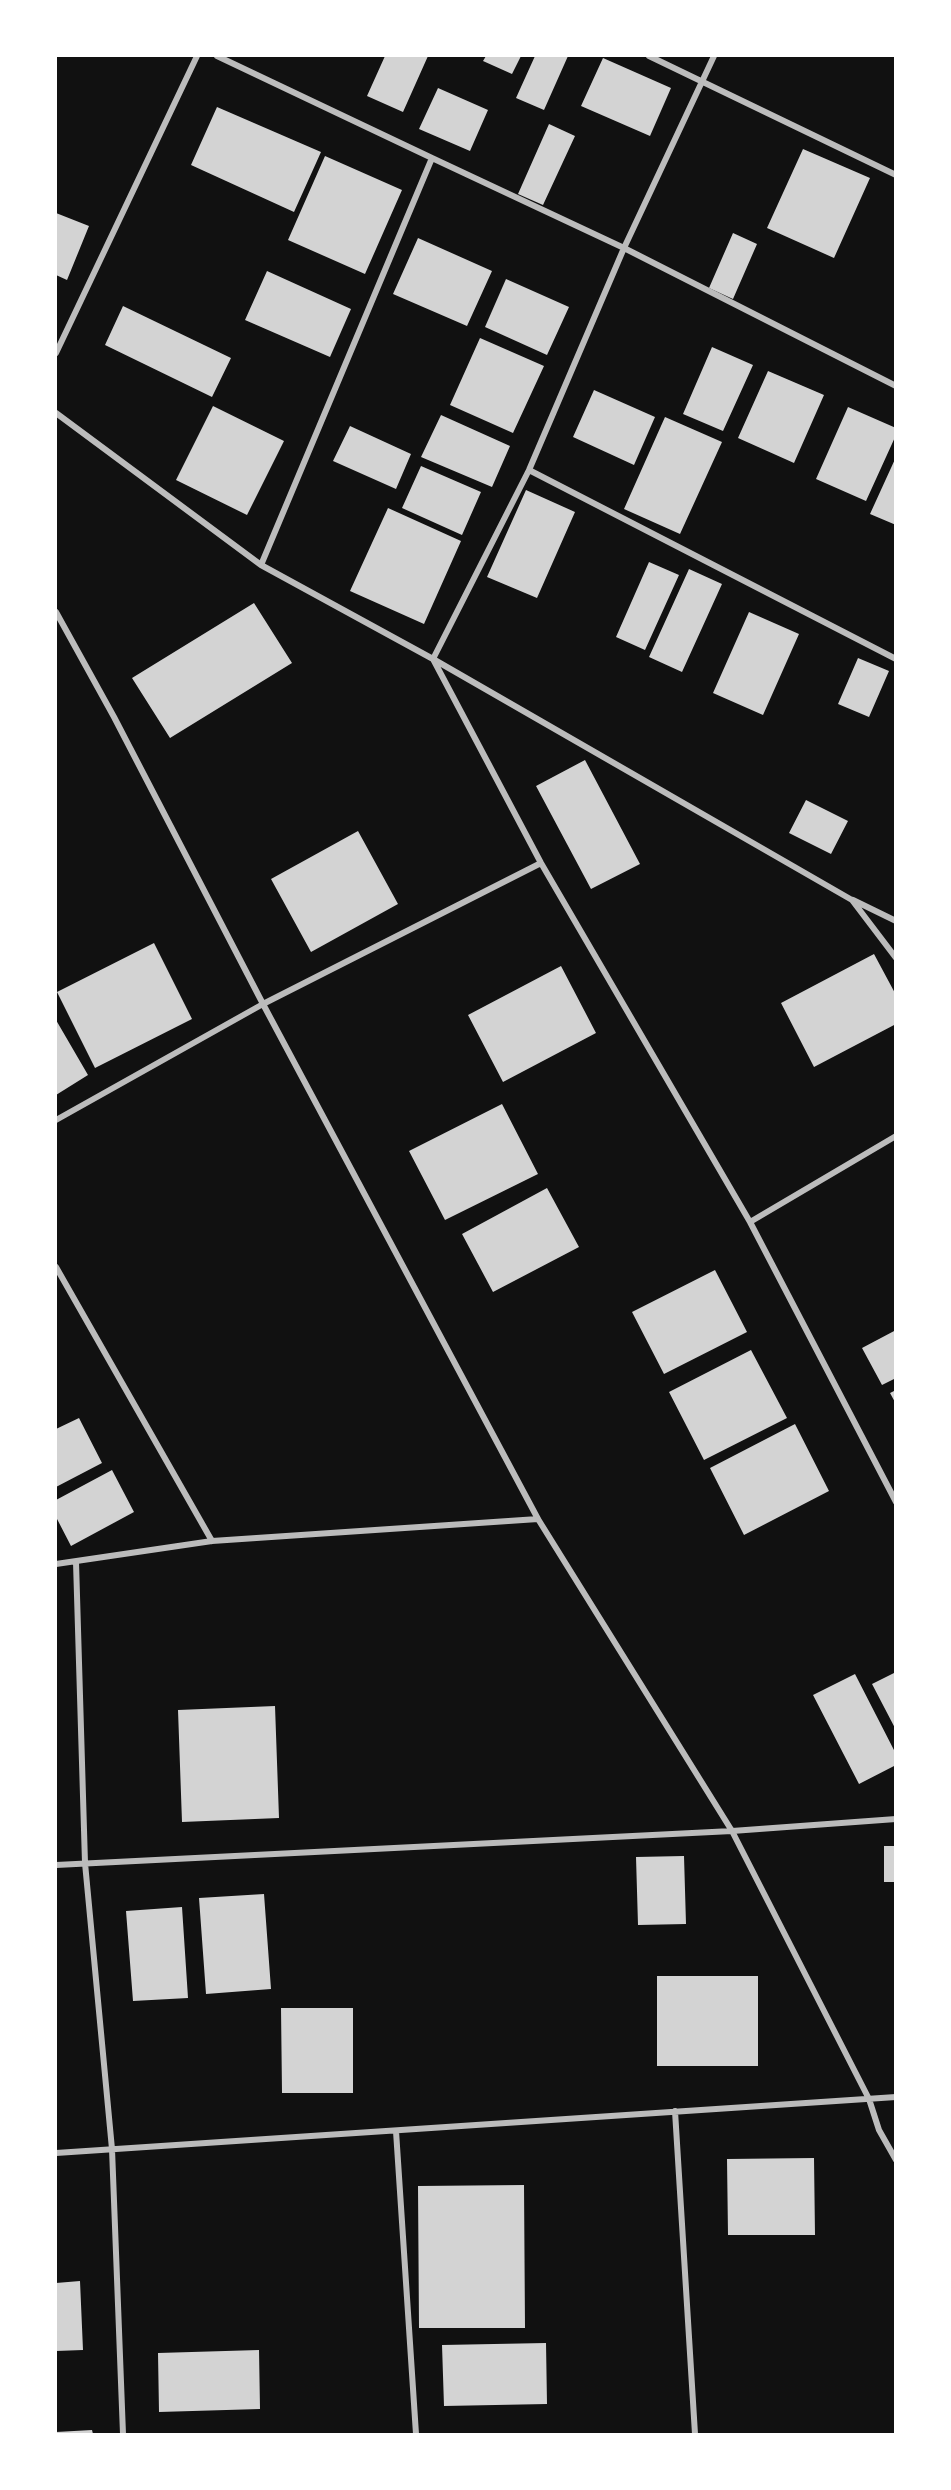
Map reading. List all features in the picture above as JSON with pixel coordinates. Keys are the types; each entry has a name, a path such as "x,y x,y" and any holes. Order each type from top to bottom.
{"street":[{"path":"56,353 196,56"},
{"path":"217,56 624,248 896,386"},
{"path":"649,56 896,175"},
{"path":"433,659 529,470 624,248 714,56"},
{"path":"261,565 432,158"},
{"path":"56,413 261,565 433,659 852,900 896,921"},
{"path":"529,470 896,659"},
{"path":"56,612 114,717 263,1004 538,1519 732,1831 869,2098 879,2130 896,2160"},
{"path":"433,659 541,863 750,1222 896,1502"},
{"path":"56,1120 263,1004 541,863"},
{"path":"852,900 896,958"},
{"path":"750,1222 896,1136"},
{"path":"56,1267 212,1541"},
{"path":"56,1564 212,1541 538,1519"},
{"path":"76,1562 85,1863 112,2149 123,2434"},
{"path":"56,1865 732,1831 896,1819"},
{"path":"56,2153 896,2097"},
{"path":"675,2111 695,2434"},
{"path":"396,2131 416,2434"}],"building":[{"path":"385,56 428,56 403,112 367,96"},
{"path":"486,56 521,56 512,74 483,61"},
{"path":"535,56 568,56 544,110 516,98"},
{"path":"603,58 671,88 650,136 581,106"},
{"path":"438,88 488,110 470,151 419,129"},
{"path":"217,107 321,152 294,212 191,165"},
{"path":"549,124 575,136 543,205 518,194"},
{"path":"803,149 870,178 834,258 767,228"},
{"path":"325,156 402,190 365,274 288,240"},
{"path":"56,213 89,226 67,280 56,275"},
{"path":"733,233 757,244 733,299 709,288"},
{"path":"418,238 492,271 467,326 393,294"},
{"path":"267,271 351,309 330,357 245,320"},
{"path":"506,279 569,307 547,355 485,327"},
{"path":"123,306 231,358 212,397 105,345"},
{"path":"480,338 544,366 513,433 450,405"},
{"path":"712,347 753,365 723,431 683,414"},
{"path":"768,371 824,395 794,463 738,438"},
{"path":"594,390 655,417 634,465 573,437"},
{"path":"213,406 284,441 247,515 176,480"},
{"path":"848,407 896,428 896,435 866,501 816,479"},
{"path":"441,415 510,446 492,487 421,457"},
{"path":"665,417 722,442 680,534 624,509"},
{"path":"350,426 411,454 396,489 333,461"},
{"path":"896,457 896,525 870,514"},
{"path":"421,466 481,492 462,535 402,508"},
{"path":"526,490 575,512 537,598 487,577"},
{"path":"388,508 461,541 424,624 350,591"},
{"path":"649,562 679,575 645,650 616,637"},
{"path":"689,569 722,584 682,672 649,657"},
{"path":"254,603 292,663 170,738 132,678"},
{"path":"749,612 799,634 763,715 713,693"},
{"path":"858,658 889,671 869,717 838,704"},
{"path":"585,760 640,864 591,889 536,786"},
{"path":"806,800 848,821 831,854 789,833"},
{"path":"358,831 398,904 311,952 271,879"},
{"path":"154,943 192,1019 95,1068 57,992"},
{"path":"874,954 896,995 896,1024 814,1067 781,1003"},
{"path":"561,966 596,1033 503,1082 468,1015"},
{"path":"56,1020 88,1075 56,1095"},
{"path":"502,1104 538,1174 445,1220 409,1151"},
{"path":"547,1188 579,1247 493,1292 462,1234"},
{"path":"715,1270 747,1332 664,1374 632,1312"},
{"path":"896,1330 896,1378 882,1385 862,1348"},
{"path":"751,1350 787,1418 704,1460 669,1392"},
{"path":"896,1390 896,1404 890,1393"},
{"path":"79,1418 102,1463 56,1487 56,1429"},
{"path":"795,1424 829,1491 744,1535 710,1468"},
{"path":"112,1470 134,1512 71,1546 56,1517 56,1500"},
{"path":"896,1672 896,1730 872,1684"},
{"path":"855,1674 896,1754 896,1765 859,1784 813,1695"},
{"path":"275,1706 279,1818 182,1822 178,1710"},
{"path":"884,1846 896,1846 896,1882 884,1882"},
{"path":"684,1856 686,1924 638,1925 636,1857"},
{"path":"264,1894 271,1989 206,1994 199,1898"},
{"path":"182,1907 188,1998 133,2001 126,1911"},
{"path":"657,1976 758,1976 758,2066 657,2066"},
{"path":"281,2008 353,2008 353,2093 282,2093"},
{"path":"814,2158 815,2235 728,2235 727,2159"},
{"path":"524,2185 525,2328 419,2328 418,2186"},
{"path":"80,2281 83,2350 56,2351 56,2283"},
{"path":"546,2343 547,2404 444,2406 442,2345"},
{"path":"259,2350 260,2409 159,2412 158,2353"},
{"path":"92,2430 93,2434 56,2434 56,2432"}]}
